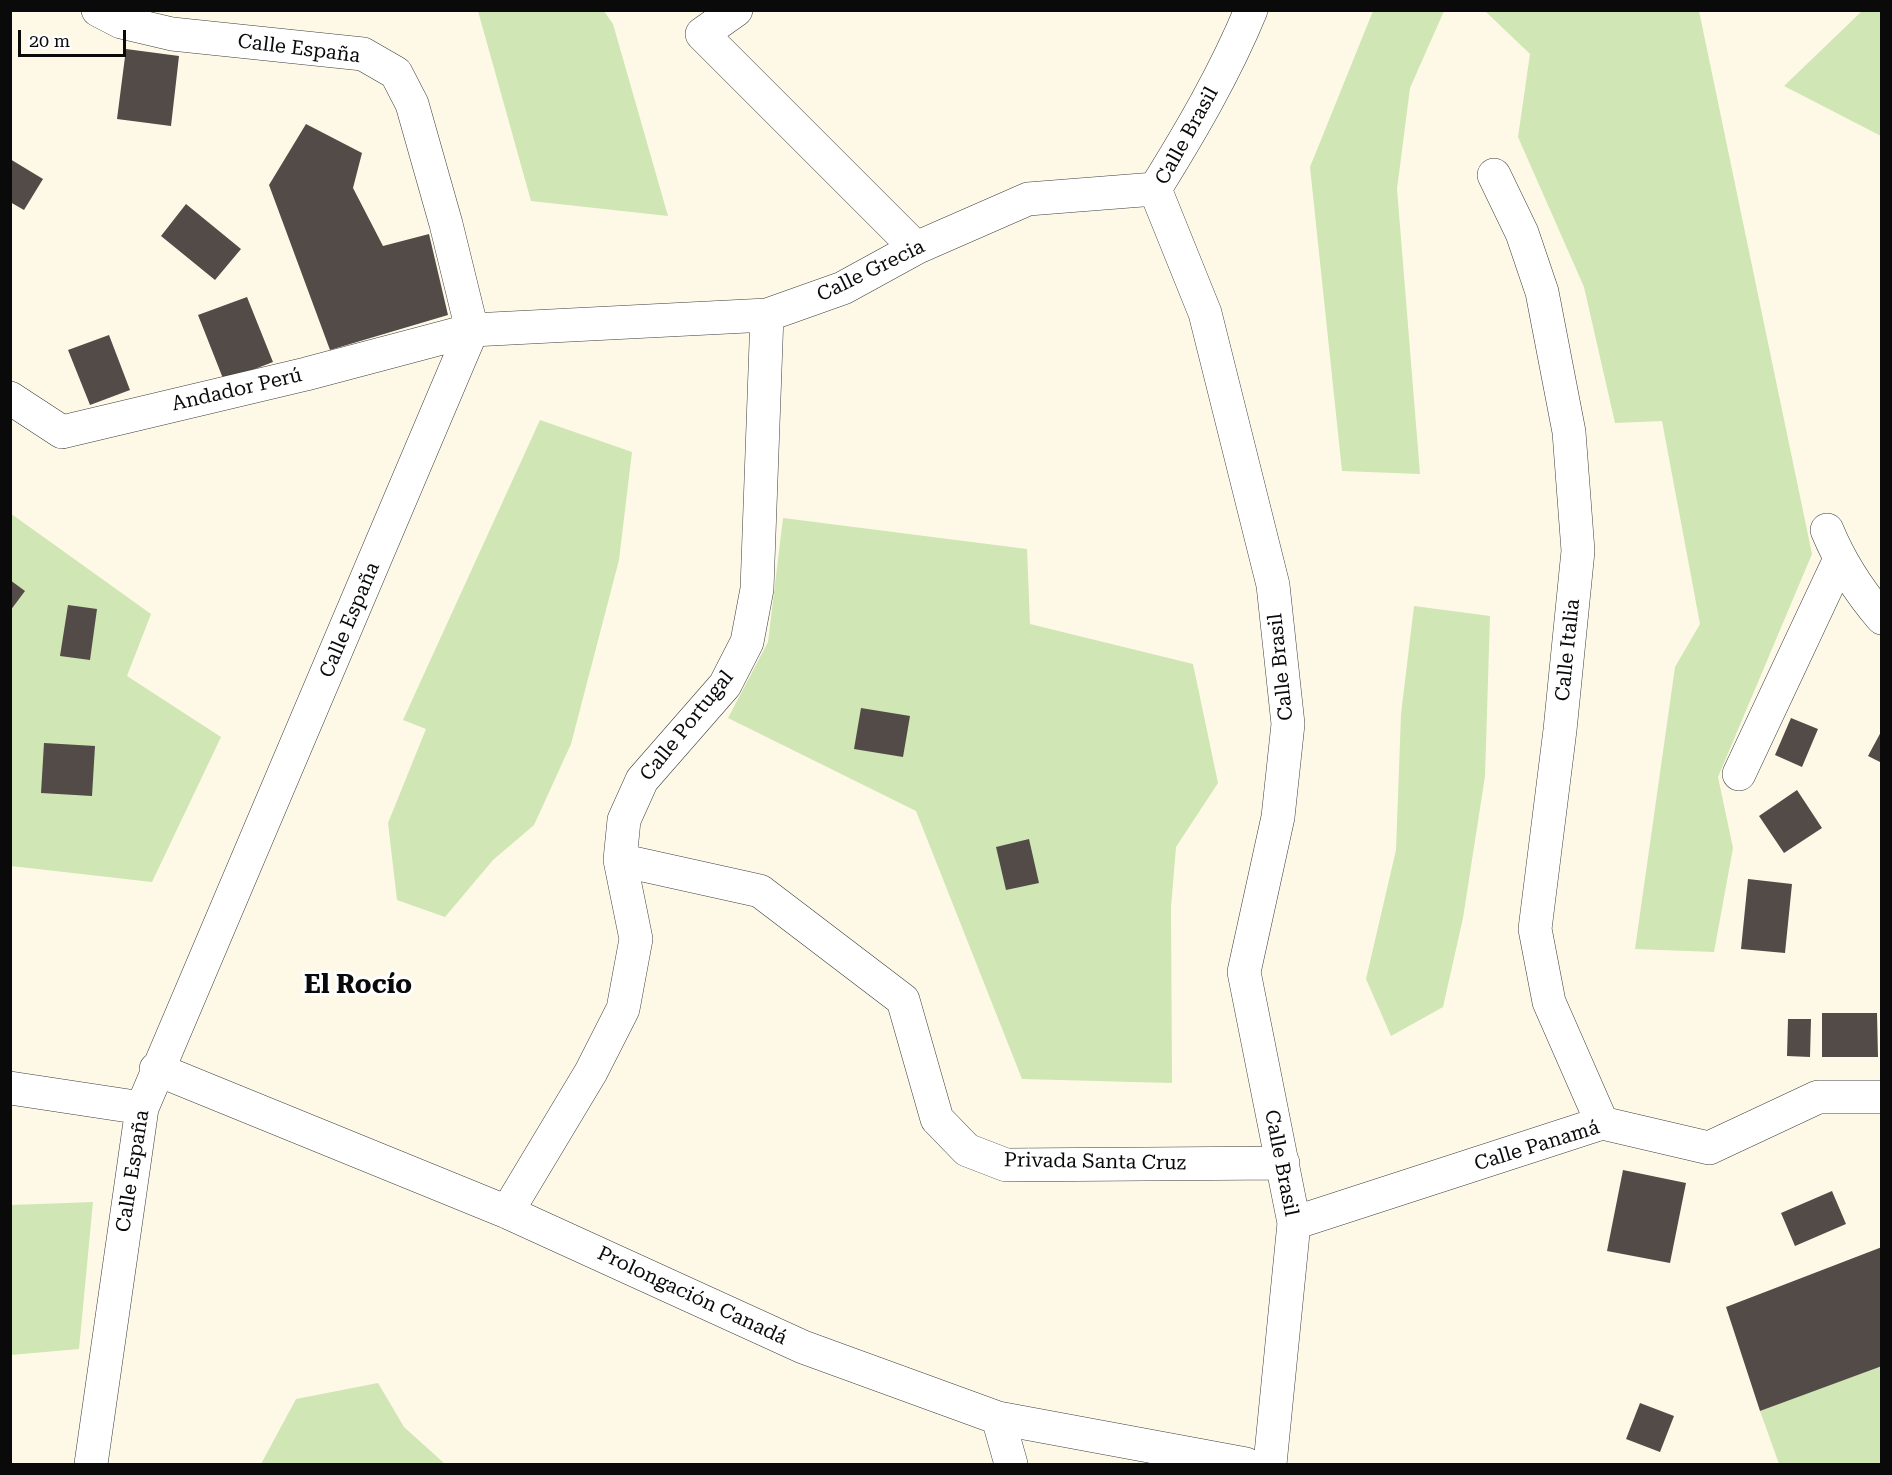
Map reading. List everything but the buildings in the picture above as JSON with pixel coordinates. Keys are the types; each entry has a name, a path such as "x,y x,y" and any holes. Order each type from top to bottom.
{"street":[{"name":"Calle España","path":"91,1464 142,1108 156,1069 279,790 472,330 446,224 412,104 396,73 363,54 172,34 121,22 98,10"},
{"path":"736,10 702,34 916,249"},
{"name":"Calle Brasil","path":"1251,10 1236,47 1198,120 1155,189 1205,313 1273,585 1288,724 1278,817 1244,972 1294,1223 1270,1464"},
{"name":"Calle Italia","path":"1494,176 1522,233 1542,292 1569,432 1578,551 1560,730 1535,929 1549,1002 1602,1123"},
{"name":"Calle Grecia","path":"472,330 767,315 843,288 916,249 1028,199 1155,189"},
{"name":"Calle Portugal","path":"507,1212 591,1072 623,1009 636,939 620,860 624,819 642,780 725,685 747,642 757,589 767,315"},
{"name":"Andador Perú","path":"10,398 62,432 306,374 472,330"},
{"path":"1827,530 1858,572 1881,618"},
{"path":"1739,774 1858,572"},
{"name":"Privada Santa Cruz","path":"620,860 760,891 903,1000 937,1119 967,1150 1006,1165 1283,1163"},
{"name":"Prolongación Canadá","path":"156,1069 507,1212 803,1347 998,1418 1246,1464"},
{"path":"10,1088 142,1108"},
{"name":"Calle Panamá","path":"1294,1223 1602,1123 1709,1148 1818,1097 1881,1097"},
{"path":"998,1418 1011,1464"}],"green space":[{"path":"478,11 604,11 613,24 668,216 531,201"},
{"path":"1373,11 1444,11 1410,88 1397,189 1420,474 1342,471 1310,167"},
{"path":"1485,11 1699,11 1812,554 1718,777 1733,848 1714,952 1635,949 1675,667 1700,624 1662,421 1615,423 1584,287 1518,137 1530,54"},
{"path":"1862,11 1881,11 1881,136 1784,86"},
{"path":"540,420 632,452 619,560 571,744 534,825 493,860 445,917 397,900 388,823 426,729 403,720"},
{"path":"10,513 151,614 127,676 221,737 152,882 11,866"},
{"path":"783,518 1027,549 1030,624 1193,664 1218,783 1176,847 1171,907 1172,1083 1022,1079 916,811 728,718 768,642"},
{"path":"1414,606 1490,616 1485,776 1463,918 1443,1007 1391,1036 1366,979 1396,850 1401,714"},
{"path":"93,1202 79,1349 11,1355 11,1205"},
{"path":"1881,1366 1881,1464 1779,1464 1760,1411"},
{"path":"378,1383 404,1427 445,1464 261,1464 296,1399"}],"district":[{"name":"El Rocío","path":"358,985"}]}
